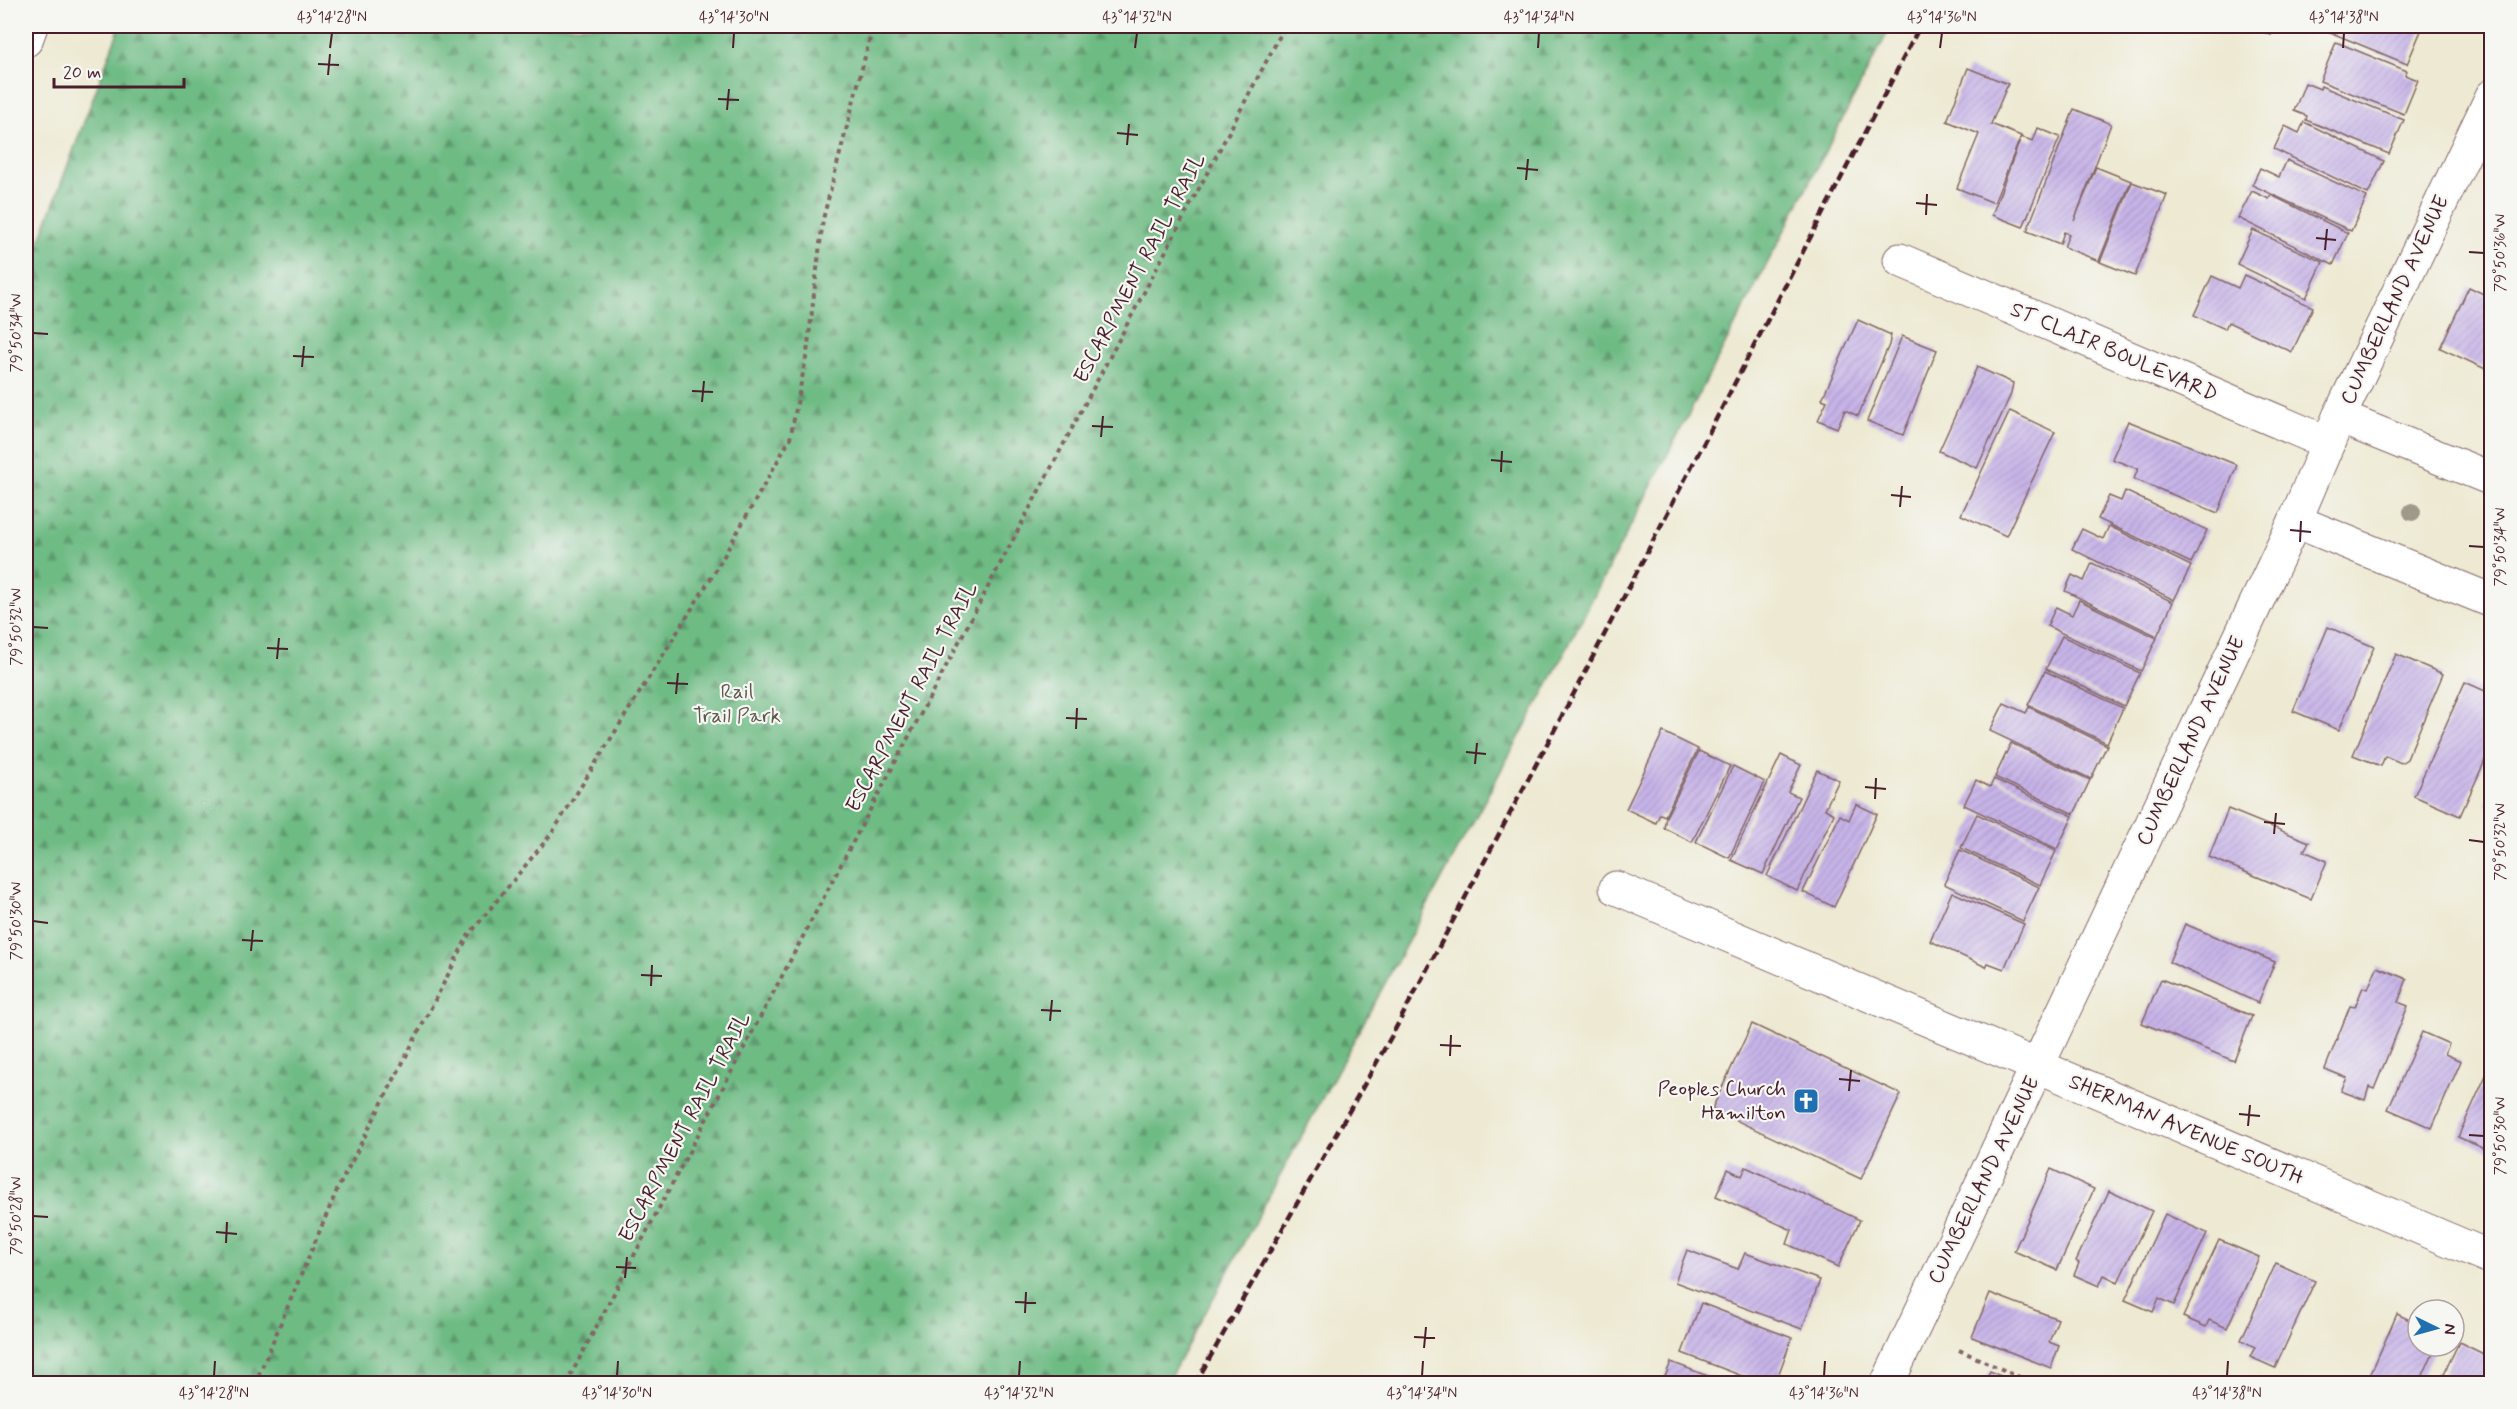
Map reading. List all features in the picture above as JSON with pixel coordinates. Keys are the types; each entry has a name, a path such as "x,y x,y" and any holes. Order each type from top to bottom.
{"street":[{"path":"26,40 31,26"},
{"name":"CUMBERLAND AVENUE","path":"1887,1383 2295,521 2333,430 2492,96"},
{"name":"ST CLAIR BOULEVARD","path":"1900,260 2333,430 2492,479"},
{"path":"2295,521 2492,601"},
{"name":"SHERMAN AVENUE SOUTH","path":"1616,888 2492,1258"}],"path":[{"path":"255,1383 337,1190 468,936 558,824 716,570 790,439 807,353 823,219 873,26"},
{"name":"ESCARPMENT RAIL TRAIL","path":"566,1383 1286,26"},
{"path":"1959,1350 2035,1383"}],"green space":[{"name":"Rail Trail Park","path":"120,26 1891,26 1546,688 1167,1383 26,1383 26,277"}],"building":[{"path":"2249,26 2275,26 2271,35"},
{"path":"2315,26 2423,26 2407,64"},
{"path":"2336,42 2407,71 2405,75 2418,80 2404,114 2320,81"},
{"path":"1968,68 2008,84 1991,124 2021,136 1994,203 1957,188 1979,134 1947,121"},
{"path":"2305,83 2320,89 2321,86 2404,120 2389,154 2306,120 2307,116 2294,111"},
{"path":"2074,109 2111,124 2074,221 2096,167 2131,181 2099,261 2064,247 2069,234 2064,232 2060,244 2027,231"},
{"path":"2304,122 2384,161 2368,194 2274,149 2285,126 2299,133"},
{"path":"2038,128 2060,137 2023,227 1992,215 2021,137 2033,141"},
{"path":"2287,160 2367,197 2351,231 2252,185 2260,168 2279,177"},
{"path":"2132,182 2167,195 2135,276 2100,262"},
{"path":"2252,191 2269,199 2271,195 2348,233 2333,265 2238,218"},
{"path":"2253,230 2323,262 2306,298 2237,264"},
{"path":"2244,275 2313,307 2292,352 2228,322 2225,329 2194,315 2212,276 2238,288"},
{"path":"2469,287 2492,298 2492,372 2440,348"},
{"path":"1858,320 1891,335 1889,345 1858,416 1845,410 1837,428 1818,420 1827,401 1822,399"},
{"path":"1902,336 1937,350 1903,435 1867,421"},
{"path":"1977,367 2013,383 2011,394 1977,468 1939,451"},
{"path":"2010,411 2055,432 2006,536 1961,515"},
{"path":"2128,421 2237,465 2218,513 2134,479 2138,469 2112,459"},
{"path":"2125,491 2207,530 2191,563 2098,519 2109,496 2121,501"},
{"path":"2109,526 2191,566 2174,600 2072,549 2082,529 2103,539"},
{"path":"2092,563 2173,602 2157,636 2065,591 2072,575 2084,581"},
{"path":"2079,600 2157,638 2141,671 2047,626 2056,607 2072,615"},
{"path":"2328,627 2374,647 2339,730 2293,711"},
{"path":"2062,636 2140,673 2124,706 2046,669"},
{"path":"2396,654 2443,674 2407,759 2401,763 2385,756 2381,766 2353,755"},
{"path":"2045,671 2123,708 2107,743 2028,705"},
{"path":"2465,682 2492,694 2492,745 2460,816 2414,796"},
{"path":"2004,703 2026,713 2029,707 2107,745 2091,779 1990,731"},
{"path":"1663,732 1698,749 1665,816 1660,814 1656,823 1626,809"},
{"path":"2011,743 2090,780 2074,814 1995,777"},
{"path":"1699,751 1730,766 1692,842 1664,828 1666,817"},
{"path":"1781,755 1801,765 1788,792 1799,797 1763,874 1731,860"},
{"path":"1733,766 1765,782 1729,858 1696,842"},
{"path":"1817,770 1839,780 1825,809 1834,814 1797,891 1767,876"},
{"path":"1994,779 2073,816 2057,849 1964,805 1976,780 1990,787"},
{"path":"2492,791 2492,806 2486,804"},
{"path":"1856,804 1877,814 1834,907 1803,892 1840,815 1849,820"},
{"path":"2228,809 2309,842 2304,851 2327,861 2311,899 2209,857"},
{"path":"1977,814 2056,851 2040,885 1961,848"},
{"path":"1960,850 2039,887 2023,921 1944,884"},
{"path":"1952,892 2024,924 2004,969 1988,963 1986,967 1930,941"},
{"path":"2185,924 2275,962 2258,1003 2169,962"},
{"path":"2377,967 2407,979 2398,1002 2408,1006 2374,1089 2369,1087 2365,1100 2341,1091 2347,1078 2325,1069 2350,1006 2355,1007 2363,987 2368,989"},
{"path":"2161,979 2252,1016 2234,1061 2142,1023"},
{"name":"Peoples Church Hamilton","path":"1752,1024 1901,1094 1861,1179 1712,1109"},
{"path":"2422,1032 2449,1044 2445,1054 2461,1061 2432,1128 2388,1109"},
{"path":"2492,1062 2492,1152 2458,1137"},
{"path":"1746,1167 1860,1220 1838,1267 1787,1244 1792,1230 1716,1196 1728,1169 1742,1176"},
{"path":"2051,1169 2094,1189 2057,1270 2014,1251"},
{"path":"2109,1191 2152,1211 2118,1282 2104,1275 2099,1286 2074,1275 2079,1263 2076,1261"},
{"path":"2165,1214 2207,1233 2174,1305 2159,1298 2153,1312 2125,1300"},
{"path":"2219,1240 2259,1257 2227,1328 2209,1320 2206,1327 2183,1317"},
{"path":"1687,1250 1738,1269 1745,1253 1820,1280 1802,1329 1675,1282"},
{"path":"2276,1263 2315,1281 2275,1368 2250,1357 2255,1347 2241,1340"},
{"path":"1990,1293 2058,1319 2049,1342 2059,1346 2051,1368 1972,1337"},
{"path":"1701,1303 1792,1338 1775,1384 1763,1384 1682,1353"},
{"path":"2397,1314 2406,1318 2406,1358 2431,1358 2419,1384 2366,1384"},
{"path":"2466,1345 2492,1358 2492,1384 2439,1384 2451,1358 2466,1358"},
{"path":"1671,1362 1726,1383 1726,1384 1662,1384"},
{"path":"1990,1371 2017,1384 1984,1384"}],"railway":[{"path":"1195,1384 1391,1037 1573,695 1920,26"}],"place":[{"name":"Peoples Church Hamilton","path":"1806,1101"}]}
